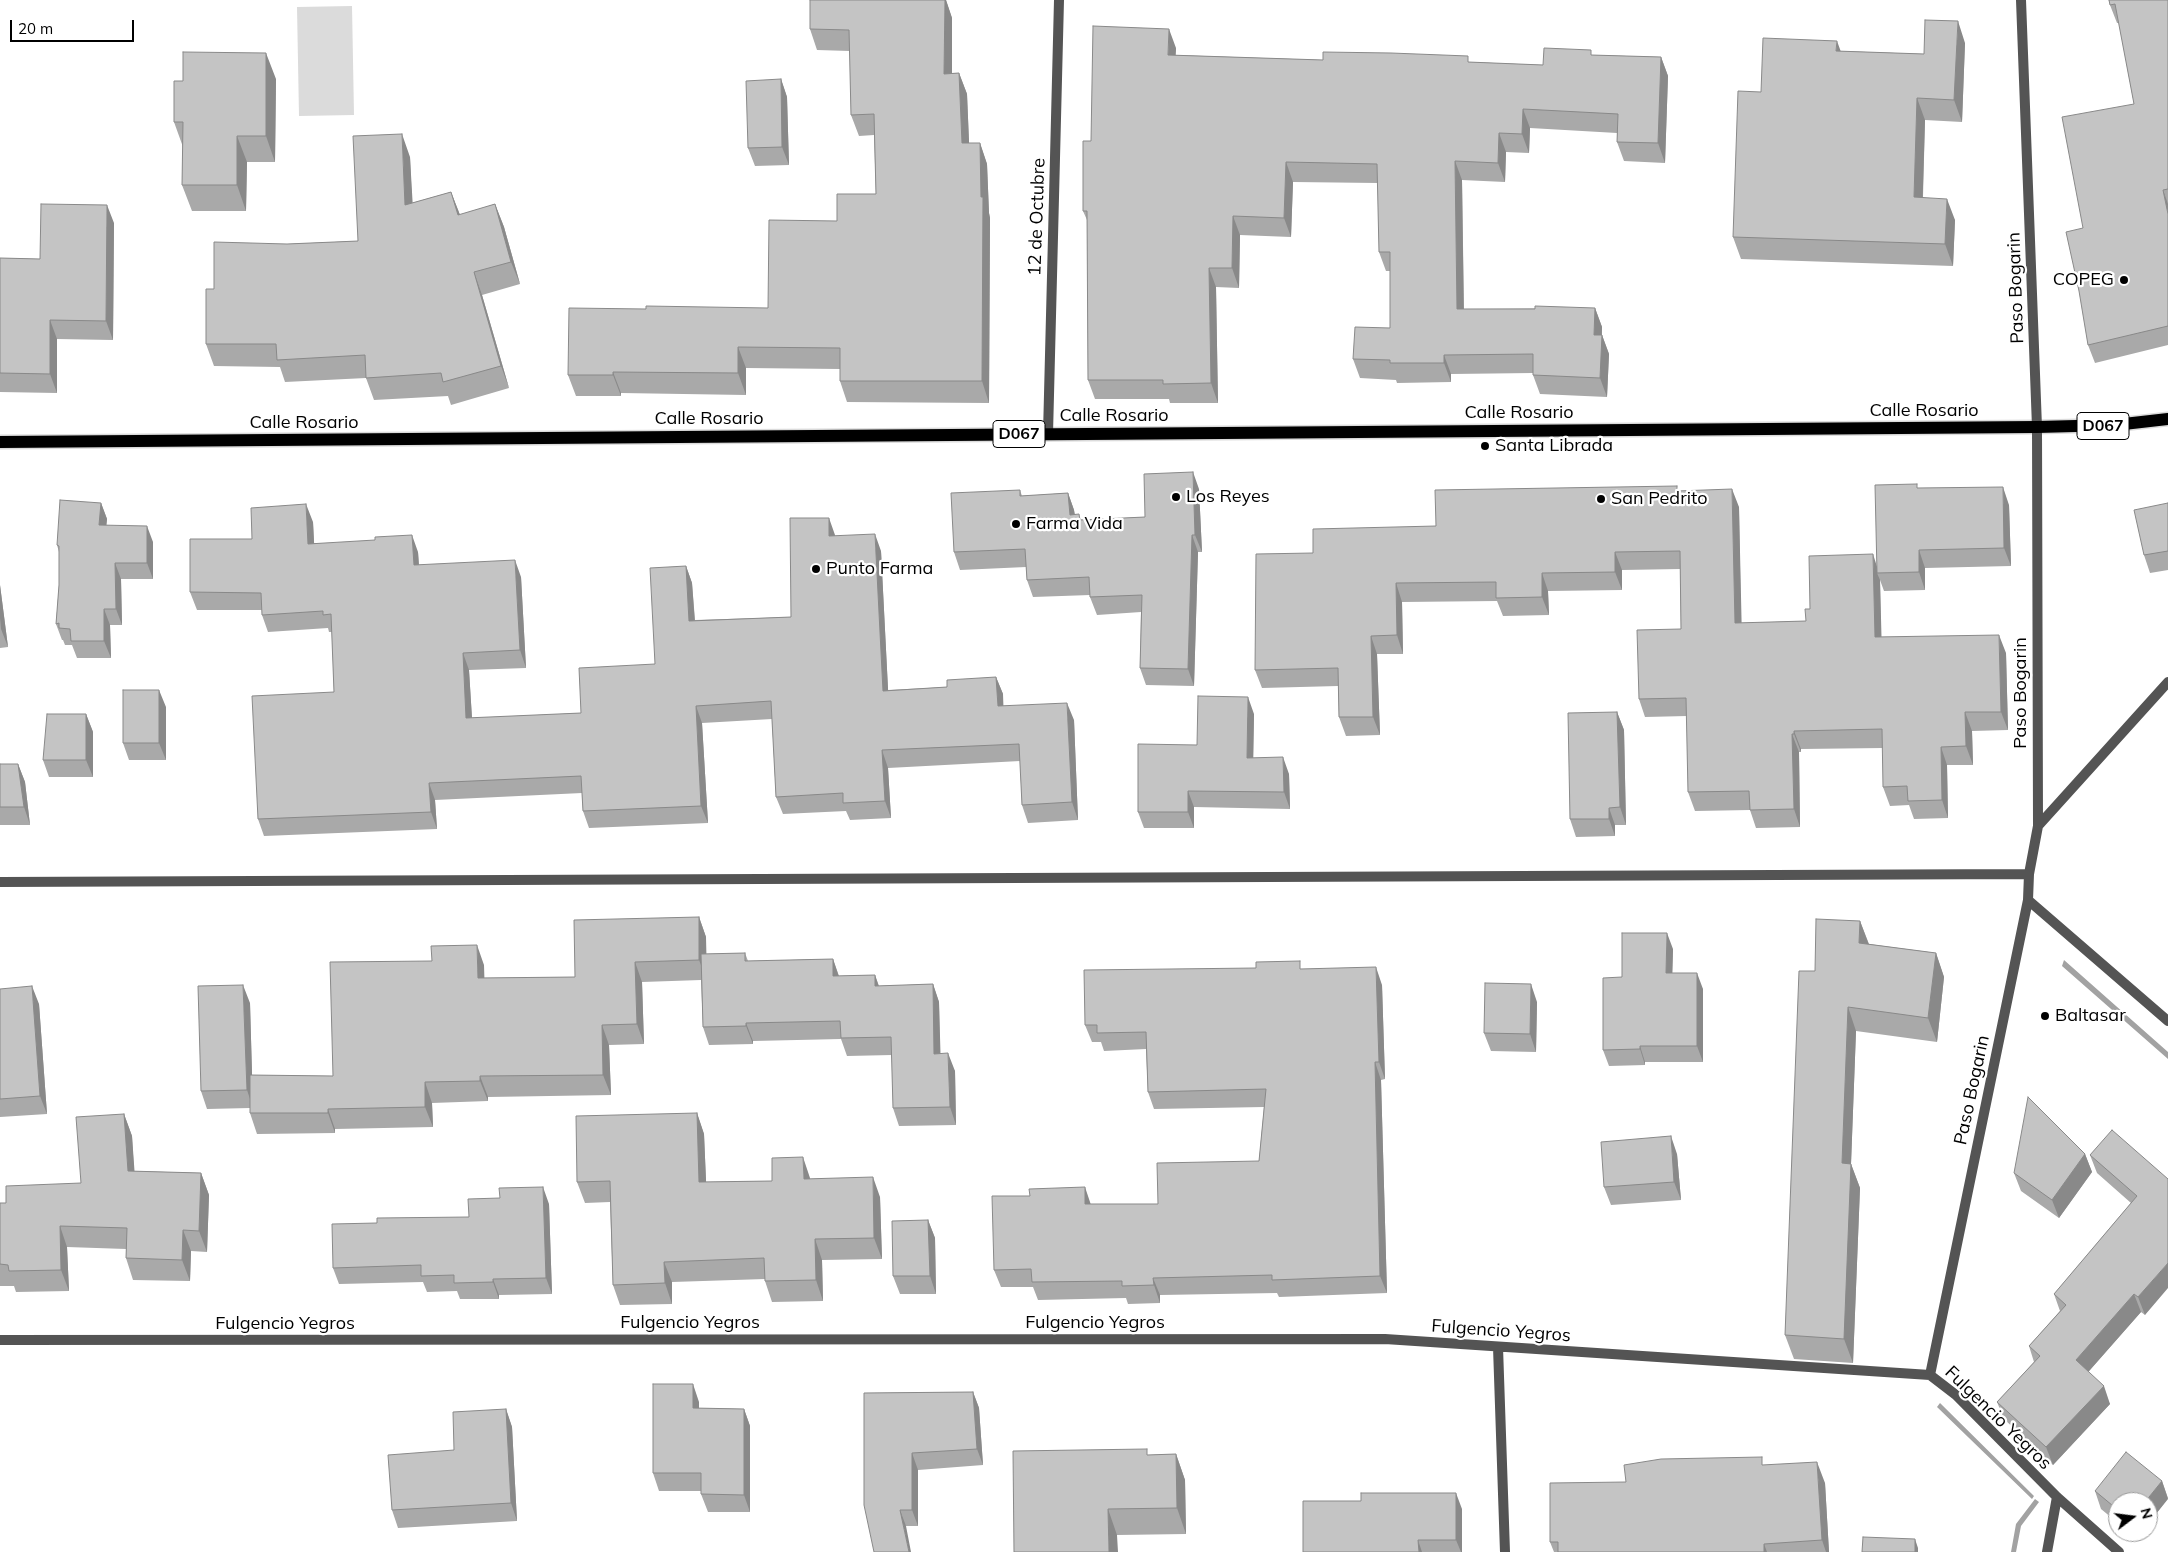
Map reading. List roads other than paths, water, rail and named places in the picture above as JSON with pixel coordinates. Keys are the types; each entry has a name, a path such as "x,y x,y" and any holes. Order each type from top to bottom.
{"main road":[{"name":"Calle Rosario","path":"0,442 2037,427 2115,425 2168,419"}],"street":[{"name":"12 de Octubre","path":"1048,434 1059,0"},
{"name":"Paso Bogarin","path":"1930,1375 2028,900 2029,874 2038,826 2037,427 2021,0"},
{"path":"2038,826 2168,682"},
{"path":"0,882 2029,874"},
{"path":"2028,900 2168,1020"},
{"name":"Fulgencio Yegros","path":"0,1340 1385,1339 1930,1375 1956,1395 2057,1497 2119,1552"},
{"path":"1498,1347 1505,1552"},
{"path":"2047,1552 2057,1497"}],"place":[{"name":"COPEG","path":"2124,280"},
{"name":"Santa Librada","path":"1485,446"},
{"name":"Los Reyes","path":"1176,497"},
{"name":"San Pedrito","path":"1601,499"},
{"name":"Farma Vida","path":"1016,524"},
{"name":"Punto Farma","path":"816,569"},
{"name":"Baltasar","path":"2045,1016"}]}
